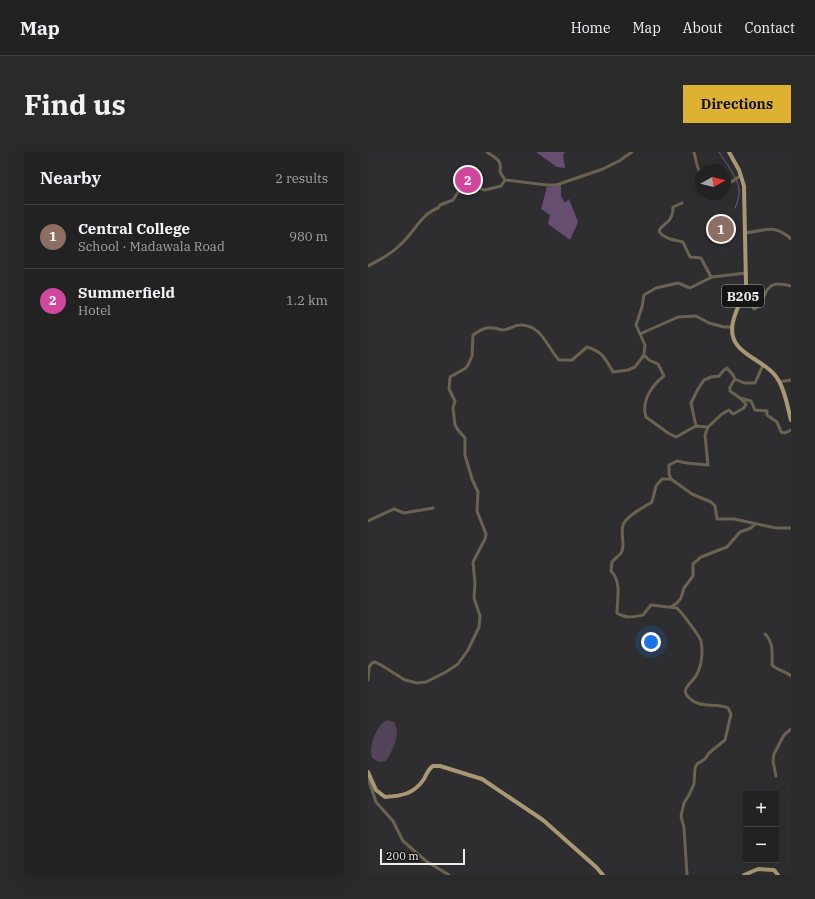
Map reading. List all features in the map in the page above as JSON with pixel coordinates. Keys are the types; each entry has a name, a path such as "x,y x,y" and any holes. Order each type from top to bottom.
{"main road":[{"name":"B205","path":"729,152 744,192 746,285 732,323 734,339 739,348 774,374 779,382 791,420"},
{"path":"368,772 376,790 385,797 407,793 418,787 433,766 440,766 482,779 543,820 603,875"},
{"path":"744,875 758,869 774,870 778,875"}],"street":[{"path":"487,152 500,162 500,172 505,180"},
{"path":"505,180 556,185 603,169 632,152"},
{"path":"694,152 696,164"},
{"path":"731,182 739,176"},
{"path":"368,266 384,258 401,245 420,224 424,216 432,210 438,208 440,205 453,200 463,184 485,190 501,186 505,180"},
{"path":"682,203 673,206 673,214 671,218 662,226 660,231 661,234 671,239 683,242 690,257 701,258 711,278"},
{"path":"745,233 773,229 784,233 791,239"},
{"path":"368,680 368,667 375,662 405,680 420,683 426,682 455,667 464,657 477,634 480,616 474,598 475,583 473,562 486,534 477,511 478,490 472,479 466,458 465,438 455,425 453,408 455,401 449,389 450,377 466,368 472,356 473,334 490,327 502,330 520,325 532,327 540,333 559,360 572,360 587,348 598,350 613,372 628,370 635,367 644,355 645,345 636,325 642,308 644,295 656,288 678,283 690,288 711,278 746,273"},
{"path":"743,296 754,309 758,308 765,294 773,285 777,284 791,286"},
{"path":"640,334 678,317 696,316 709,323 724,327 732,327"},
{"path":"644,355 658,364 664,376 654,384 646,400 646,417 676,437 696,426 708,427"},
{"path":"696,426 691,403 704,380 711,377 720,376 727,368 735,380 744,383 755,383 763,365"},
{"path":"735,380 730,387 730,391 746,404 744,408 733,414 729,410 722,414 708,427 704,435 708,465 678,461 669,466 669,474 671,479 692,494 712,502 715,506 717,519 734,520 776,528 791,528"},
{"path":"779,382 791,380"},
{"path":"740,398 751,401 755,410 767,410 767,415 777,422 781,432 785,433 791,430"},
{"path":"671,479 662,479 656,486 652,502 631,516 623,525 623,543 621,553 612,562 611,571 617,582 617,613 622,617 630,618 643,615 651,605 677,608 682,613 700,640 702,657 697,675 686,687 685,691 687,697 694,702 703,705 722,705 728,708 732,714 725,740 709,752 705,758 697,764 695,768 694,784 684,803 682,816 687,875"},
{"path":"368,521 394,509 404,513 433,508"},
{"path":"671,607 681,598 684,588 693,576 693,564 701,557 727,547 740,532 751,528 755,524"},
{"path":"765,634 769,638 771,644 773,667 786,671 791,676"},
{"path":"776,776 773,761 774,754 784,735 791,729"},
{"path":"368,778 376,802 393,821 403,841 426,861 449,875"}],"shaded area":[{"path":"536,152 565,152 563,155 565,168 557,167"},
{"path":"561,185 561,196 565,203 569,199 578,222 570,240 548,224 550,215 541,209 547,187"},
{"path":"387,720 394,722 397,732 395,742 386,761 379,762 372,758 371,748 376,732"}],"waterway":[{"path":"719,152 734,175 738,185 739,194 735,208"}],"place":[{"name":"Summerfield","path":"468,180"},
{"name":"Central College","path":"721,229"}]}
